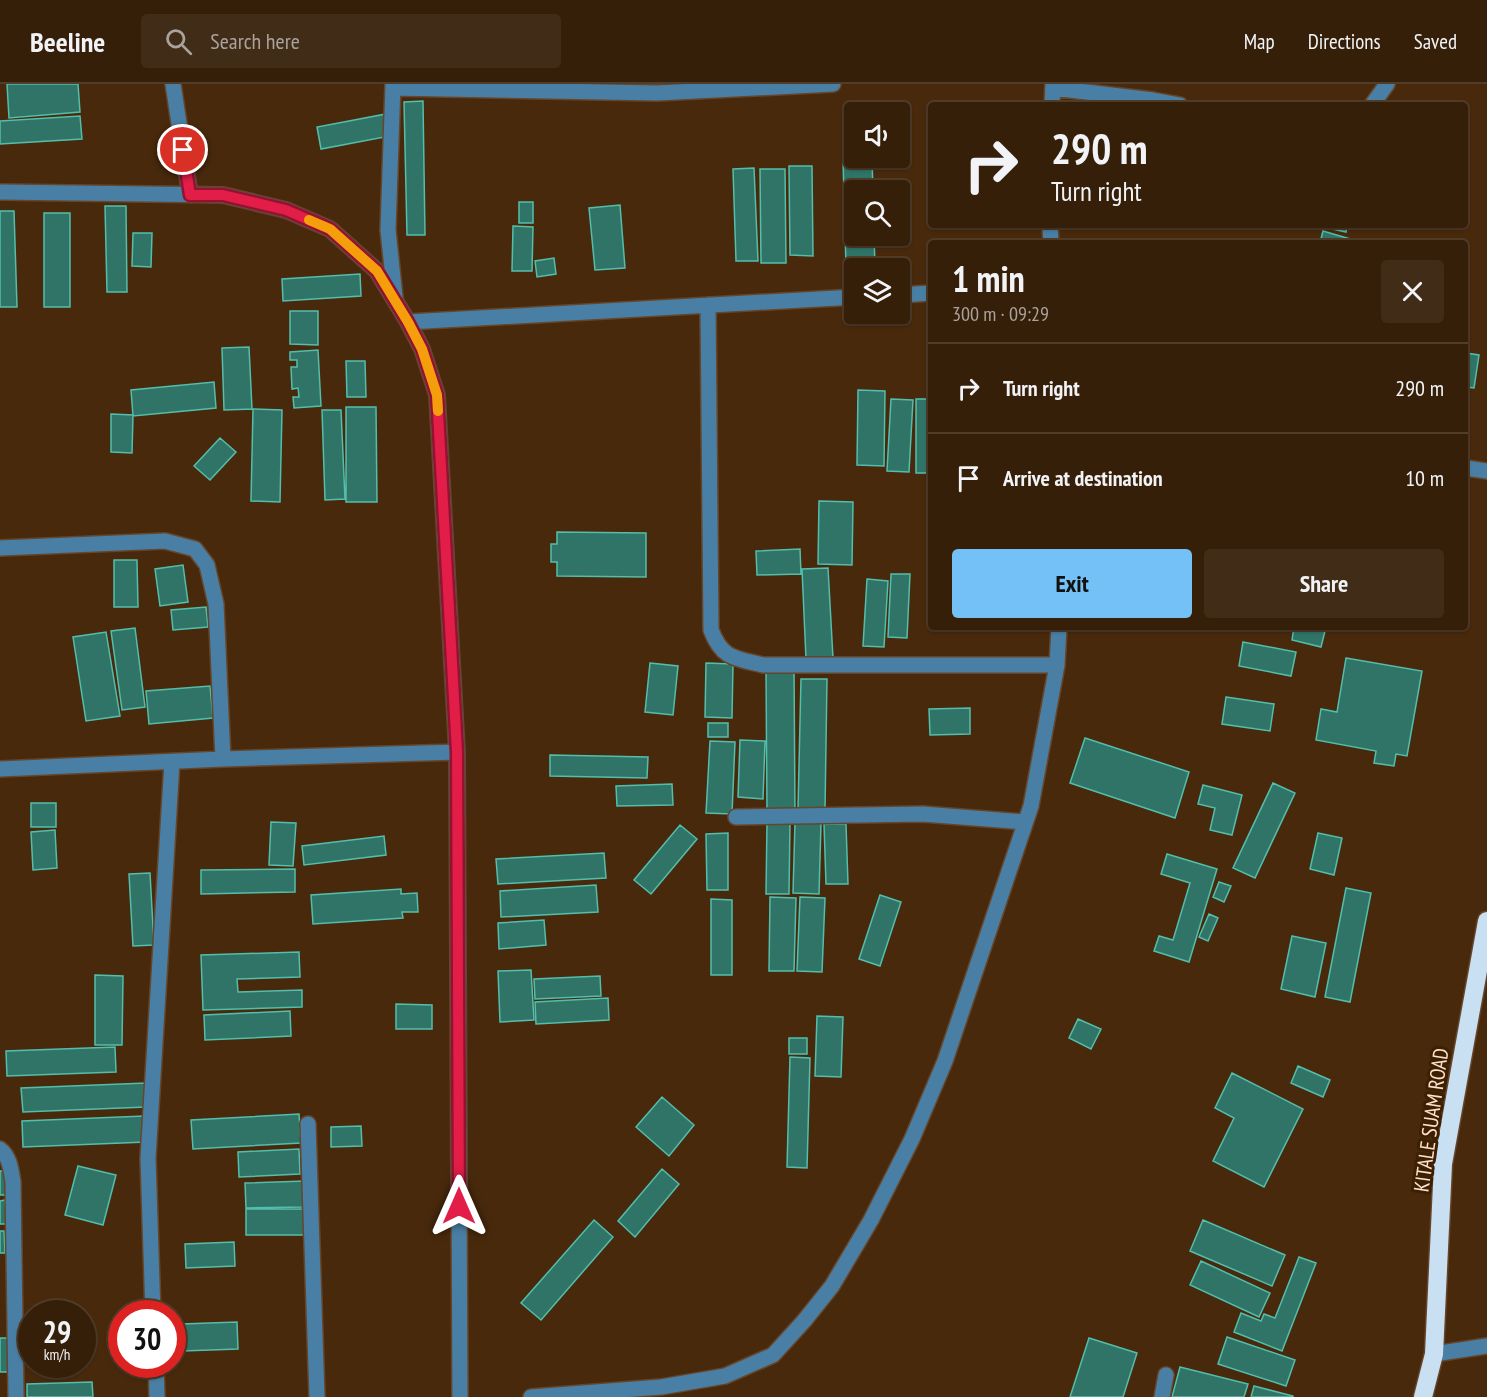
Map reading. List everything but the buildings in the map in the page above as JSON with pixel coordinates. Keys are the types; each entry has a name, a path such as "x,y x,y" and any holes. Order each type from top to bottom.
{"highway":[{"name":"KITALE SUAM ROAD","path":"1423,1397 1434,1354 1443,1164 1487,921"}],"street":[{"path":"173,84 190,195"},
{"path":"395,301 388,230 393,86 657,93 833,84"},
{"path":"1374,102 1387,84"},
{"path":"1052,102 1053,86 1164,102"},
{"path":"0,192 223,195 286,210 330,229 377,271 422,349 437,395 457,752 460,1397"},
{"path":"910,294 928,293"},
{"path":"408,322 844,298"},
{"path":"708,305 711,630 718,646 736,658 763,665 1057,664"},
{"path":"1468,468 1487,471"},
{"path":"0,548 165,541 195,549 207,565 216,604 223,759"},
{"path":"531,1397 661,1388 725,1376 773,1355 832,1286 860,1239 912,1139 945,1061 1031,806 1057,664 1059,630"},
{"path":"0,770 223,759 457,752"},
{"path":"153,1300 148,1158 172,762"},
{"path":"736,817 923,814 1024,822"},
{"path":"308,1124 317,1397"},
{"path":"0,1149 9,1162 13,1182 16,1397"},
{"path":"1434,1354 1487,1346"},
{"path":"1162,1397 1166,1375"},
{"path":"156,1378 157,1397"}],"slow traffic":[{"path":"309,220 330,229 377,271 422,349 437,395 438,411"}],"route":[{"path":"183,150 190,195 223,195 286,210 330,229 377,271 422,349 437,395 457,752 459,1206"}]}
